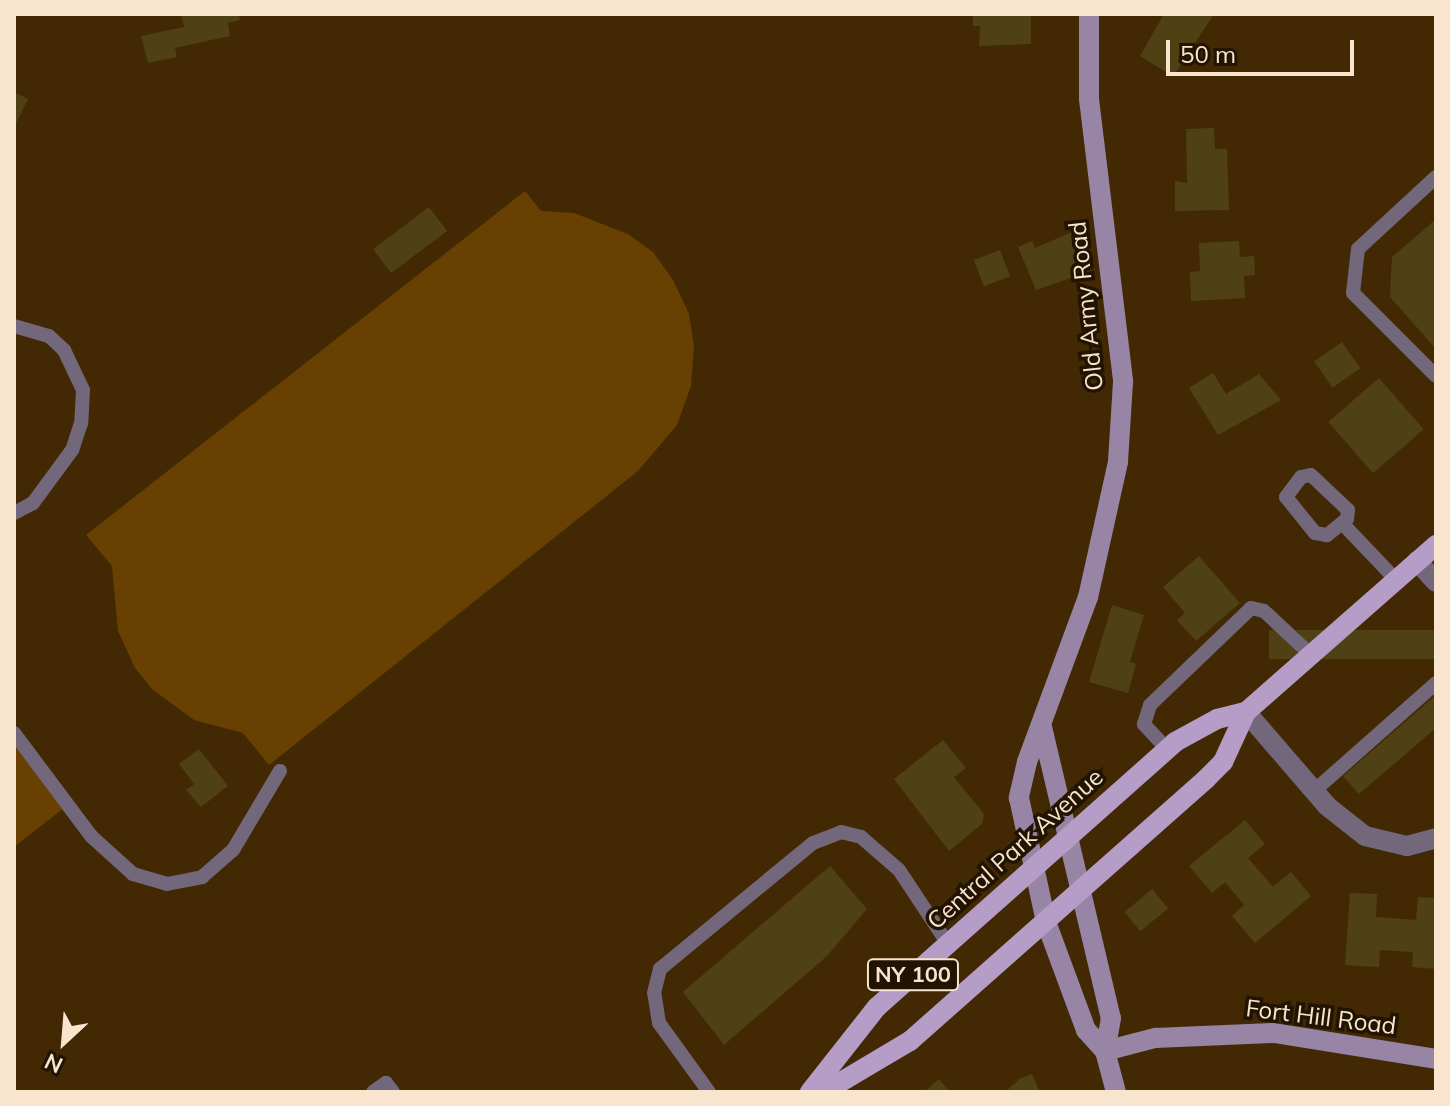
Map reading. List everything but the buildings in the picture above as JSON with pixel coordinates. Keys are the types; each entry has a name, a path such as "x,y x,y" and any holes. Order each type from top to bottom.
{"main road":[{"name":"Central Park Avenue","path":"824,1092 910,1041 1046,922 1223,762 1246,712 1436,545"},
{"name":"Central Park Avenue","path":"810,1092 852,1032 1167,749 1217,719 1246,712"}],"street":[{"name":"Old Army Road","path":"1089,14 1089,99 1123,382 1118,462 1088,597 1019,798 1031,871 1046,922 1086,1030 1105,1051"},
{"path":"1417,561 1436,582"},
{"path":"1246,712 1314,791 1365,836 1407,846 1436,838"},
{"path":"1042,727 1078,893 1111,1018 1105,1051 1116,1092"},
{"name":"Fort Hill Road","path":"1105,1051 1155,1038 1274,1033 1436,1059"}],"lane":[{"path":"1436,177 1358,249 1353,293 1436,376"},
{"path":"14,326 49,336 64,350 83,390 81,423 72,450 33,503 14,513"},
{"path":"1311,475 1348,510 1342,523 1327,535 1315,533 1288,503 1287,491 1301,477 1311,475"},
{"path":"1342,523 1396,580"},
{"path":"1167,749 1144,724 1150,705 1251,608 1264,611 1311,655"},
{"path":"1314,791 1436,683"},
{"path":"14,733 91,836 133,874 167,884 202,877 233,850 280,771"},
{"path":"709,1092 659,1023 654,993 660,969 813,843 841,832 861,837 899,870 948,944"},
{"path":"373,1092 386,1083 393,1092"}],"shaded area":[{"path":"525,191 541,211 574,213 628,234 653,252 673,280 689,314 694,346 691,386 677,425 638,471 269,765 243,733 194,720 152,689 135,668 118,631 112,566 86,535"},
{"path":"14,723 73,801 14,847"}]}
